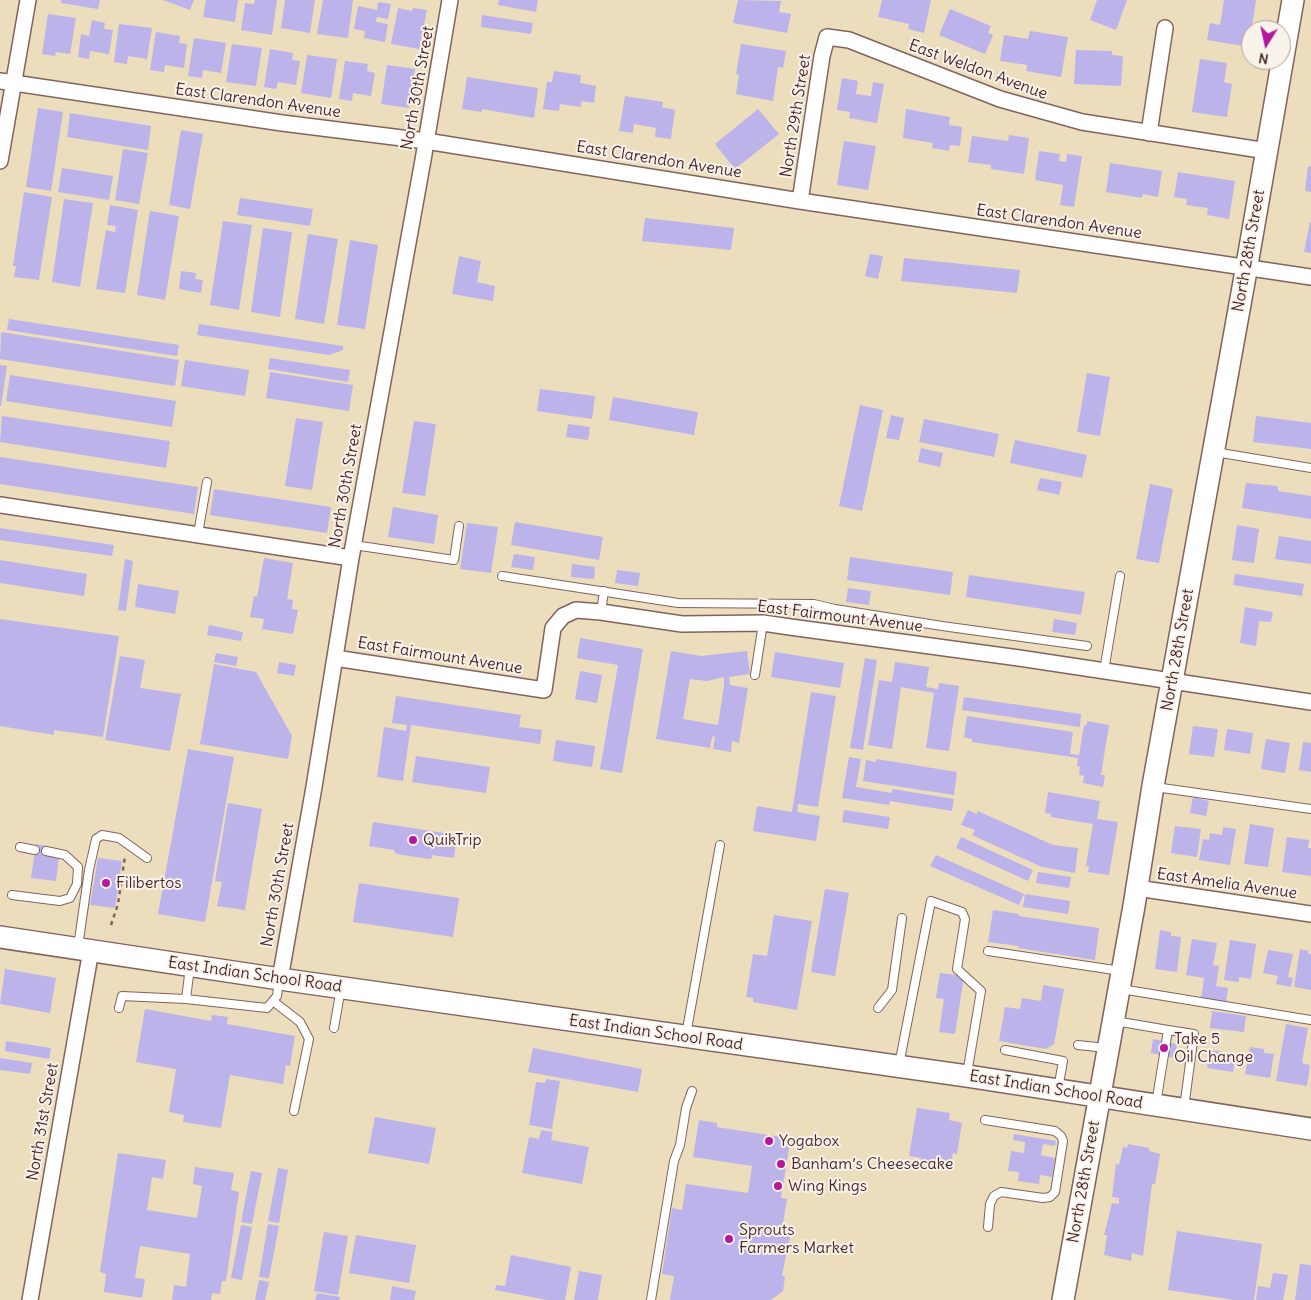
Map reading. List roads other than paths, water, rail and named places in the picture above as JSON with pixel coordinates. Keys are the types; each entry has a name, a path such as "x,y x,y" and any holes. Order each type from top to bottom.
{"main road":[{"name":"North 28th Street","path":"1063,1300 1293,0"},
{"name":"East Indian School Road","path":"0,937 341,988 967,1076 1311,1129"}],"street":[{"path":"0,161 7,82 28,0"},
{"name":"North 30th Street","path":"280,979 352,551 450,0"},
{"path":"1148,133 1165,28"},
{"name":"East Weldon Avenue","path":"827,37 849,40 1025,108 1082,122 1267,151"},
{"name":"North 29th Street","path":"800,201 822,56 827,37"},
{"name":"East Clarendon Avenue","path":"7,82 273,121 426,141 800,201 1311,277"},
{"path":"0,504 198,534 352,551"},
{"name":"East Fairmount Avenue","path":"335,658 544,690 553,628 563,616 576,610 682,624 763,623 1311,702"},
{"name":"East Amelia Avenue","path":"1137,888 1311,914"},
{"name":"North 31st Street","path":"30,1300 85,949"}],"lane":[{"path":"1214,452 1311,468"},
{"path":"198,534 206,482"},
{"path":"352,551 454,560 459,526"},
{"path":"502,576 678,603 814,604 942,626 1087,646"},
{"path":"1104,672 1120,576"},
{"path":"601,612 604,592"},
{"path":"755,675 763,623"},
{"path":"1153,786 1311,809"},
{"path":"85,949 89,870 96,839 102,835 118,838 147,858"},
{"path":"686,1037 720,845"},
{"path":"20,847 35,850"},
{"path":"12,895 52,901 70,898 77,884 78,867 65,855 46,851"},
{"path":"899,1067 931,900 962,912 966,919 957,969 981,991 967,1076"},
{"path":"878,1008 892,990 902,918"},
{"path":"988,951 1311,1020"},
{"path":"186,999 190,965"},
{"path":"119,1008 122,996 186,999 268,1008 277,996 280,979"},
{"path":"334,1028 341,988"},
{"path":"274,1001 300,1022 309,1039 294,1111"},
{"path":"1113,1020 1194,1034 1183,1110"},
{"path":"1156,1106 1168,1030"},
{"path":"1078,1045 1108,1049"},
{"path":"1005,1050 1063,1061 1058,1091"},
{"path":"651,1300 674,1161 680,1145 686,1108 692,1091"},
{"path":"985,1120 1055,1131 1063,1141 1055,1192 1050,1197 1043,1198 1001,1192 994,1196 990,1204 988,1227"}],"place":[{"name":"QuikTrip","path":"413,840"},
{"name":"Filibertos","path":"106,883"},
{"name":"Take 5 Oil Change","path":"1164,1048"},
{"name":"Yogabox","path":"769,1141"},
{"name":"Banham’s Cheesecake","path":"781,1164"},
{"name":"Wing Kings","path":"778,1186"},
{"name":"Sprouts Farmers Market","path":"729,1239"}]}
